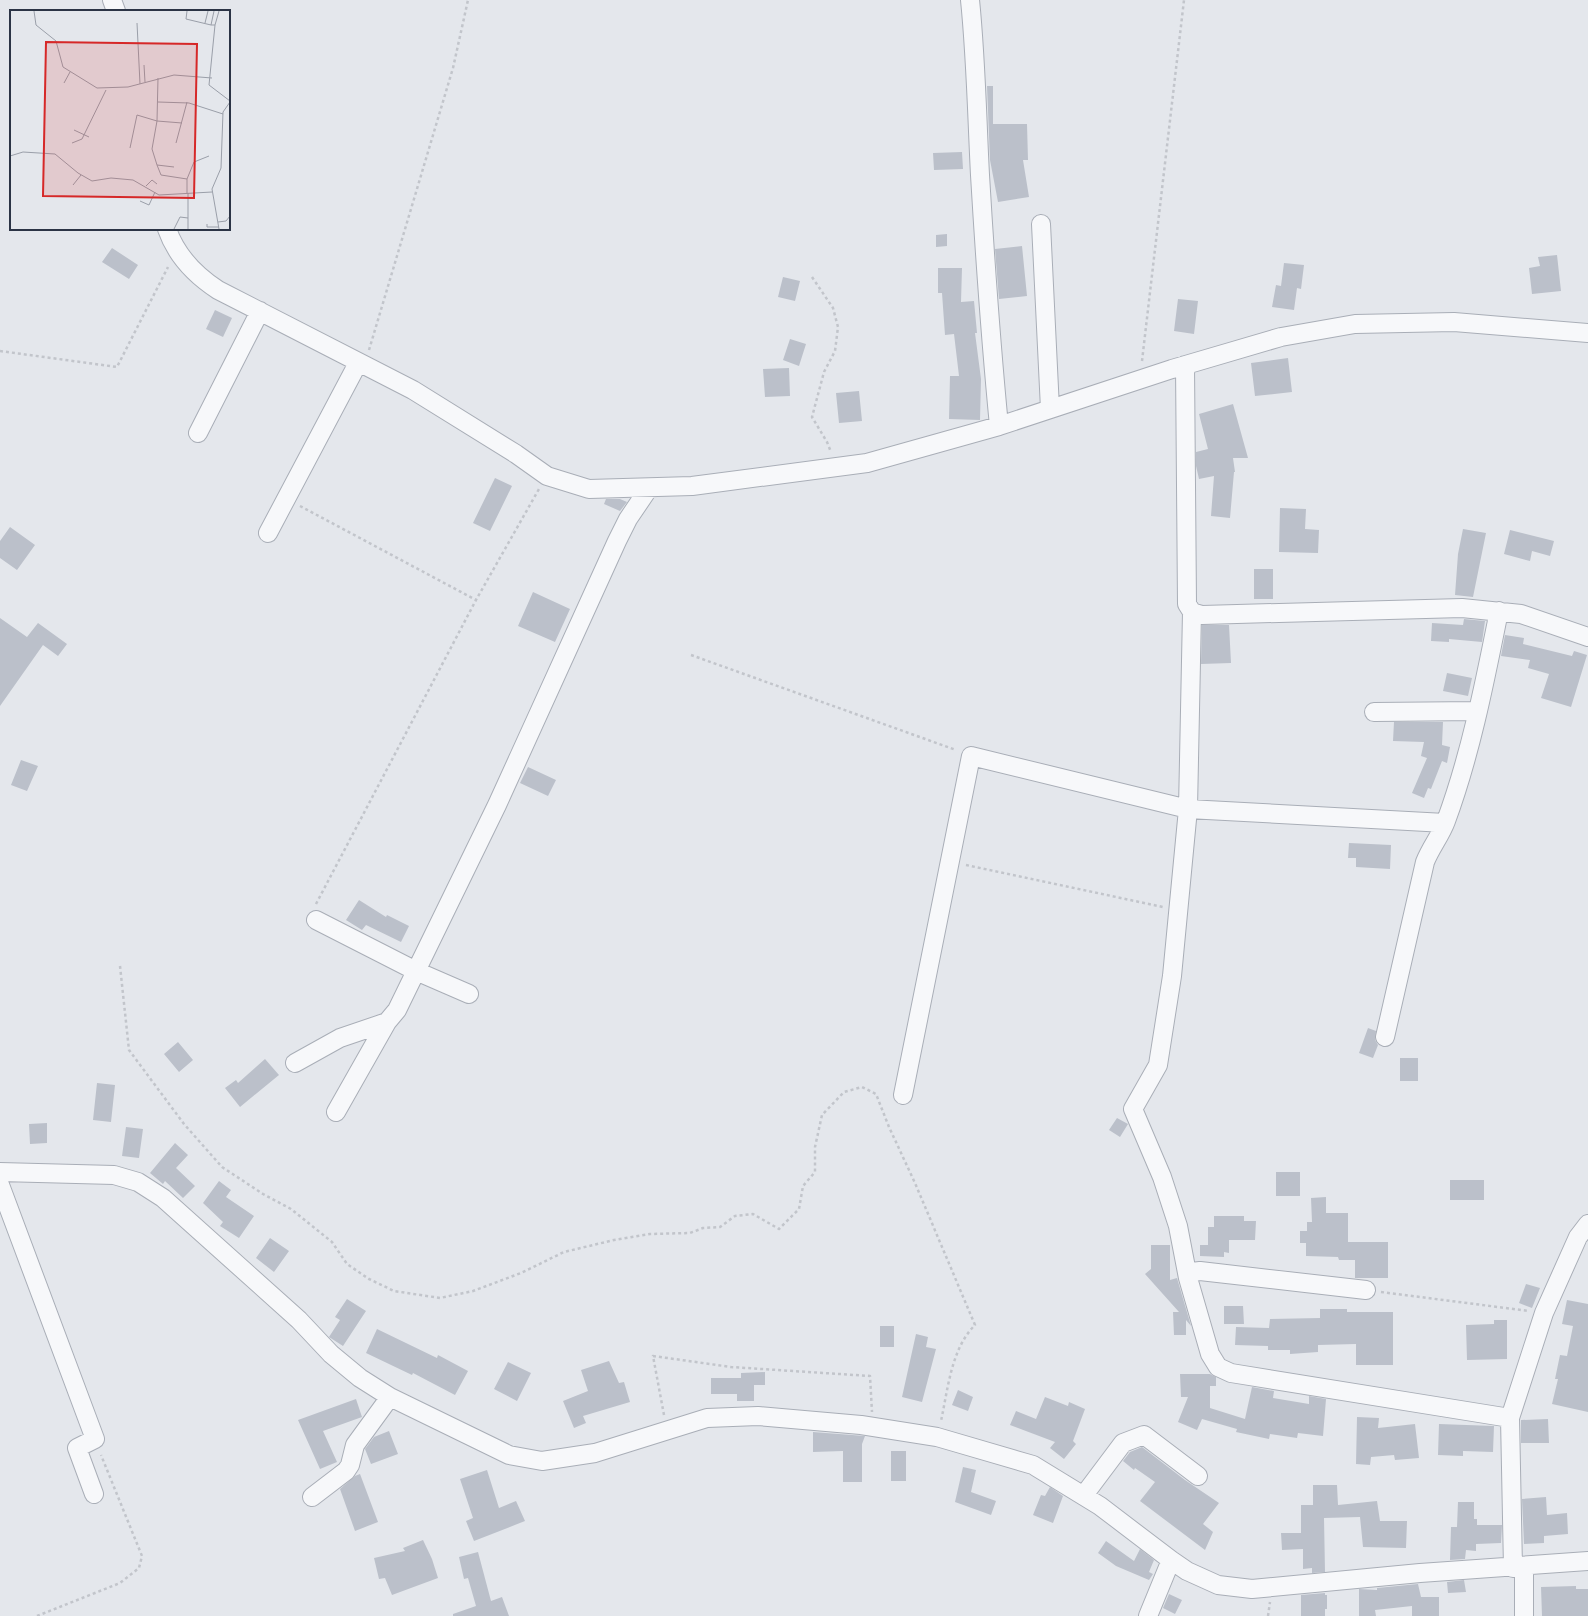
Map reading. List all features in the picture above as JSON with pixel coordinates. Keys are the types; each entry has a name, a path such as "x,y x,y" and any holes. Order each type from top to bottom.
{"street":[{"path":"112,0 116,10"},
{"path":"970,0 976,69 983,226 999,426"},
{"path":"1041,224 1050,409"},
{"path":"167,230 171,242 177,250 201,278 218,290 413,390 516,454 547,476 589,489 692,486 867,463 999,426 1185,365 1281,337 1355,324 1454,322 1588,333"},
{"path":"198,433 260,311"},
{"path":"268,533 361,364"},
{"path":"1185,365 1187,604 1192,612 1188,809 1172,976 1158,1065 1133,1109 1162,1177 1178,1226 1188,1278 1210,1354 1218,1367 1231,1373 1510,1418"},
{"path":"336,1112 388,1022 397,1010 497,805 617,541 628,519 649,488"},
{"path":"1192,612 1202,616 1447,608 1499,611 1521,614 1588,637"},
{"path":"1385,1038 1425,862 1445,823 1470,746 1499,611"},
{"path":"1374,712 1477,711"},
{"path":"903,1096 971,756 1188,809 1445,823"},
{"path":"316,920 416,971 469,994"},
{"path":"295,1063 340,1038 388,1022"},
{"path":"0,1172 114,1176 138,1182 163,1198 220,1248 299,1320 331,1354 360,1378 390,1397 509,1455 542,1461 595,1453 707,1418 758,1416 873,1427 937,1437 1033,1466 1084,1495 1187,1571 1218,1585 1252,1590 1420,1573 1588,1561"},
{"path":"0,1185 95,1439 77,1448 94,1494"},
{"path":"1524,1616 1519,1567 1510,1418 1544,1313 1578,1237 1588,1224"},
{"path":"1188,1278 1192,1272 1200,1271 1366,1290"},
{"path":"312,1497 346,1471 350,1465 355,1445 390,1397"},
{"path":"1084,1495 1123,1443 1144,1435 1198,1476"},
{"path":"1148,1616 1171,1560"}],"path":[{"path":"361,364 453,68 468,0"},
{"path":"1140,380 1184,0"},
{"path":"0,350 118,368 177,250"},
{"path":"812,277 833,308 838,327 835,351 824,372 812,418 827,442 836,467"},
{"path":"316,920 314,911 316,904 476,600 547,476"},
{"path":"286,498 476,600"},
{"path":"691,655 971,756"},
{"path":"950,862 1178,910"},
{"path":"120,966 129,1050 184,1124 222,1167 263,1194 291,1209 332,1242 347,1264 369,1279 394,1291 440,1298 473,1291 521,1273 564,1252 614,1240 650,1234 690,1233 703,1228 720,1227 735,1216 753,1214 779,1229 799,1209 803,1186 815,1172 815,1147 822,1115 844,1092 862,1088 876,1094 975,1325 966,1334 958,1351 937,1437"},
{"path":"1366,1290 1544,1313"},
{"path":"667,1430 653,1356 731,1367 870,1376 873,1427"},
{"path":"37,1616 120,1583 139,1568 142,1556 95,1439"}],"building":[{"path":"987,86 993,86 993,124 1027,124 1028,160 1023,160 1029,197 998,202 990,160"},
{"path":"962,152 963,169 934,170 933,153"},
{"path":"947,234 947,246 936,247 936,235"},
{"path":"1022,246 1027,296 999,299 995,249"},
{"path":"112,248 138,265 129,279 102,262"},
{"path":"1557,255 1561,291 1532,294 1529,268 1540,266 1538,257"},
{"path":"1284,263 1304,265 1301,289 1297,288 1294,310 1272,307 1276,285 1281,286"},
{"path":"938,268 962,268 961,302 974,301 977,333 975,333 981,379 980,420 949,419 950,376 959,376 954,334 945,335 942,293 938,293"},
{"path":"783,277 800,281 795,301 778,297"},
{"path":"1178,299 1198,301 1194,334 1174,331"},
{"path":"215,310 232,318 223,337 206,329"},
{"path":"790,339 806,344 799,366 783,360"},
{"path":"1288,358 1292,392 1255,396 1251,363"},
{"path":"789,368 790,396 765,397 763,369"},
{"path":"859,391 862,421 839,423 836,393"},
{"path":"1233,404 1248,458 1233,458 1235,472 1230,518 1211,516 1214,476 1199,479 1196,466 1196,452 1208,449 1199,414"},
{"path":"495,478 512,486 490,531 473,523"},
{"path":"606,499 620,499 627,502 620,511 604,504"},
{"path":"1280,508 1306,509 1305,529 1319,530 1318,553 1279,552"},
{"path":"10,527 35,545 17,570 0,558 0,541"},
{"path":"1463,529 1486,533 1473,597 1455,595 1458,554"},
{"path":"1510,530 1554,541 1550,556 1532,551 1530,561 1504,554"},
{"path":"1254,569 1273,569 1273,599 1254,599"},
{"path":"533,592 570,609 555,642 518,626"},
{"path":"0,618 27,637 38,623 67,644 58,656 43,645 0,706"},
{"path":"1464,619 1485,621 1482,642 1449,639 1449,642 1431,641 1432,623 1463,625"},
{"path":"1202,625 1229,625 1231,663 1201,664"},
{"path":"1505,635 1524,638 1523,644 1572,656 1574,651 1587,655 1571,707 1541,698 1549,674 1528,668 1530,660 1501,656"},
{"path":"1447,673 1472,678 1468,696 1443,691"},
{"path":"1394,722 1443,722 1442,745 1450,747 1447,763 1442,761 1431,789 1428,788 1424,798 1412,793 1427,758 1421,756 1424,742 1393,741"},
{"path":"21,760 38,766 27,791 11,785"},
{"path":"528,767 556,780 548,796 520,783"},
{"path":"1349,843 1391,845 1390,869 1356,867 1356,858 1348,858"},
{"path":"359,900 386,917 387,915 409,926 401,942 366,925 362,930 346,920"},
{"path":"1368,1028 1376,1031 1375,1040 1378,1045 1373,1058 1359,1053"},
{"path":"178,1042 193,1060 179,1072 164,1054"},
{"path":"1400,1058 1418,1058 1418,1081 1400,1081"},
{"path":"265,1059 279,1075 240,1107 225,1088 236,1080 238,1083"},
{"path":"97,1083 115,1085 111,1122 93,1120"},
{"path":"1117,1118 1128,1124 1120,1137 1109,1130"},
{"path":"47,1123 47,1143 30,1144 29,1124"},
{"path":"126,1127 143,1129 139,1158 122,1156"},
{"path":"175,1143 188,1155 176,1168 195,1186 183,1198 165,1181 163,1184 150,1173"},
{"path":"1276,1172 1300,1172 1300,1196 1276,1196"},
{"path":"1450,1180 1484,1180 1484,1200 1450,1200"},
{"path":"219,1181 231,1190 226,1197 254,1216 239,1238 220,1226 223,1222 203,1203"},
{"path":"1326,1197 1326,1213 1348,1213 1348,1242 1388,1242 1388,1278 1355,1278 1355,1260 1339,1260 1338,1257 1306,1256 1306,1243 1300,1243 1300,1231 1307,1231 1307,1222 1312,1222 1311,1198"},
{"path":"1214,1216 1244,1216 1244,1221 1256,1221 1255,1240 1229,1240 1229,1253 1224,1252 1224,1257 1200,1256 1200,1245 1208,1245 1208,1227 1214,1227"},
{"path":"270,1238 289,1251 274,1272 256,1258"},
{"path":"1151,1245 1170,1245 1170,1280 1177,1278 1191,1326 1186,1320 1186,1335 1174,1335 1173,1312 1179,1312 1145,1274 1151,1269"},
{"path":"1526,1284 1540,1288 1532,1308 1519,1303"},
{"path":"347,1299 366,1311 343,1346 329,1337 340,1320 335,1317"},
{"path":"1567,1300 1588,1304 1588,1412 1552,1404 1558,1379 1555,1379 1560,1355 1567,1356 1573,1326 1562,1324"},
{"path":"1224,1306 1243,1306 1244,1324 1224,1324"},
{"path":"1320,1309 1347,1309 1347,1312 1393,1312 1393,1365 1356,1365 1356,1344 1318,1345 1318,1352 1290,1354 1290,1350 1268,1350 1268,1346 1235,1345 1236,1327 1269,1328 1270,1319 1320,1318"},
{"path":"1494,1320 1507,1320 1507,1359 1467,1360 1466,1325 1494,1324"},
{"path":"880,1326 894,1326 894,1347 880,1347"},
{"path":"377,1329 437,1358 438,1355 468,1371 455,1395 413,1373 412,1375 366,1353"},
{"path":"916,1334 928,1337 926,1347 936,1349 922,1402 902,1397"},
{"path":"609,1361 619,1383 624,1382 630,1402 583,1416 586,1423 574,1428 563,1401 588,1391 581,1370"},
{"path":"508,1362 531,1373 517,1401 494,1389"},
{"path":"765,1372 765,1385 754,1385 754,1401 737,1401 737,1394 711,1394 711,1378 741,1378 741,1373"},
{"path":"1180,1374 1210,1374 1216,1377 1216,1386 1210,1386 1210,1408 1245,1419 1252,1387 1274,1391 1273,1398 1309,1404 1309,1396 1326,1399 1323,1436 1298,1433 1297,1438 1270,1434 1269,1439 1236,1432 1237,1429 1202,1419 1197,1430 1178,1422 1188,1397 1181,1397"},
{"path":"958,1390 973,1397 968,1411 952,1405"},
{"path":"1045,1397 1068,1406 1069,1402 1085,1409 1073,1441 1076,1444 1064,1459 1050,1448 1055,1442 1010,1425 1016,1411 1036,1419"},
{"path":"356,1399 362,1417 323,1431 337,1462 320,1469 298,1420"},
{"path":"1357,1417 1379,1418 1378,1428 1415,1424 1419,1458 1395,1460 1394,1455 1371,1457 1370,1465 1356,1464"},
{"path":"1548,1419 1549,1443 1521,1443 1521,1420"},
{"path":"1439,1424 1494,1426 1493,1452 1463,1451 1463,1456 1438,1455"},
{"path":"389,1431 398,1454 371,1464 365,1449 374,1437"},
{"path":"813,1432 865,1436 862,1444 862,1482 843,1482 843,1451 813,1452"},
{"path":"1142,1447 1185,1480 1219,1503 1203,1524 1213,1532 1205,1550 1140,1501 1155,1482 1135,1468 1134,1470 1123,1461 1130,1452"},
{"path":"891,1451 906,1451 906,1481 891,1481"},
{"path":"963,1467 976,1470 971,1492 996,1501 991,1515 955,1502"},
{"path":"487,1470 499,1508 516,1501 525,1521 474,1541 466,1521 473,1518 460,1479"},
{"path":"360,1474 378,1522 355,1531 340,1489 355,1476"},
{"path":"1313,1485 1337,1485 1338,1505 1377,1501 1380,1521 1407,1521 1406,1548 1363,1547 1360,1517 1324,1518 1325,1572 1312,1573 1312,1568 1303,1569 1303,1549 1282,1550 1281,1533 1301,1533 1301,1505 1313,1505"},
{"path":"1050,1487 1063,1496 1053,1523 1033,1515 1041,1495 1045,1496"},
{"path":"1546,1497 1547,1515 1567,1513 1568,1534 1544,1536 1544,1543 1524,1544 1522,1499"},
{"path":"1458,1502 1474,1502 1474,1519 1477,1519 1477,1525 1502,1525 1501,1543 1476,1544 1476,1551 1466,1550 1465,1559 1450,1560 1451,1527 1457,1527"},
{"path":"423,1540 432,1559 438,1578 392,1595 385,1578 379,1579 374,1558 405,1551 403,1548"},
{"path":"1106,1541 1134,1561 1140,1549 1154,1560 1149,1572 1153,1574 1149,1580 1116,1566 1098,1553"},
{"path":"478,1552 491,1601 502,1597 509,1616 453,1616 453,1614 476,1606 468,1578 464,1579 459,1557"},
{"path":"1464,1580 1466,1592 1448,1593 1447,1582"},
{"path":"1418,1584 1421,1597 1439,1597 1439,1616 1412,1616 1412,1606 1375,1610 1376,1616 1359,1616 1359,1589 1377,1590 1377,1588"},
{"path":"1576,1586 1576,1589 1588,1589 1588,1616 1542,1616 1541,1587"},
{"path":"1325,1593 1325,1595 1327,1595 1327,1609 1325,1609 1325,1616 1301,1616 1301,1595"},
{"path":"1169,1594 1182,1600 1175,1614 1163,1608"}]}
